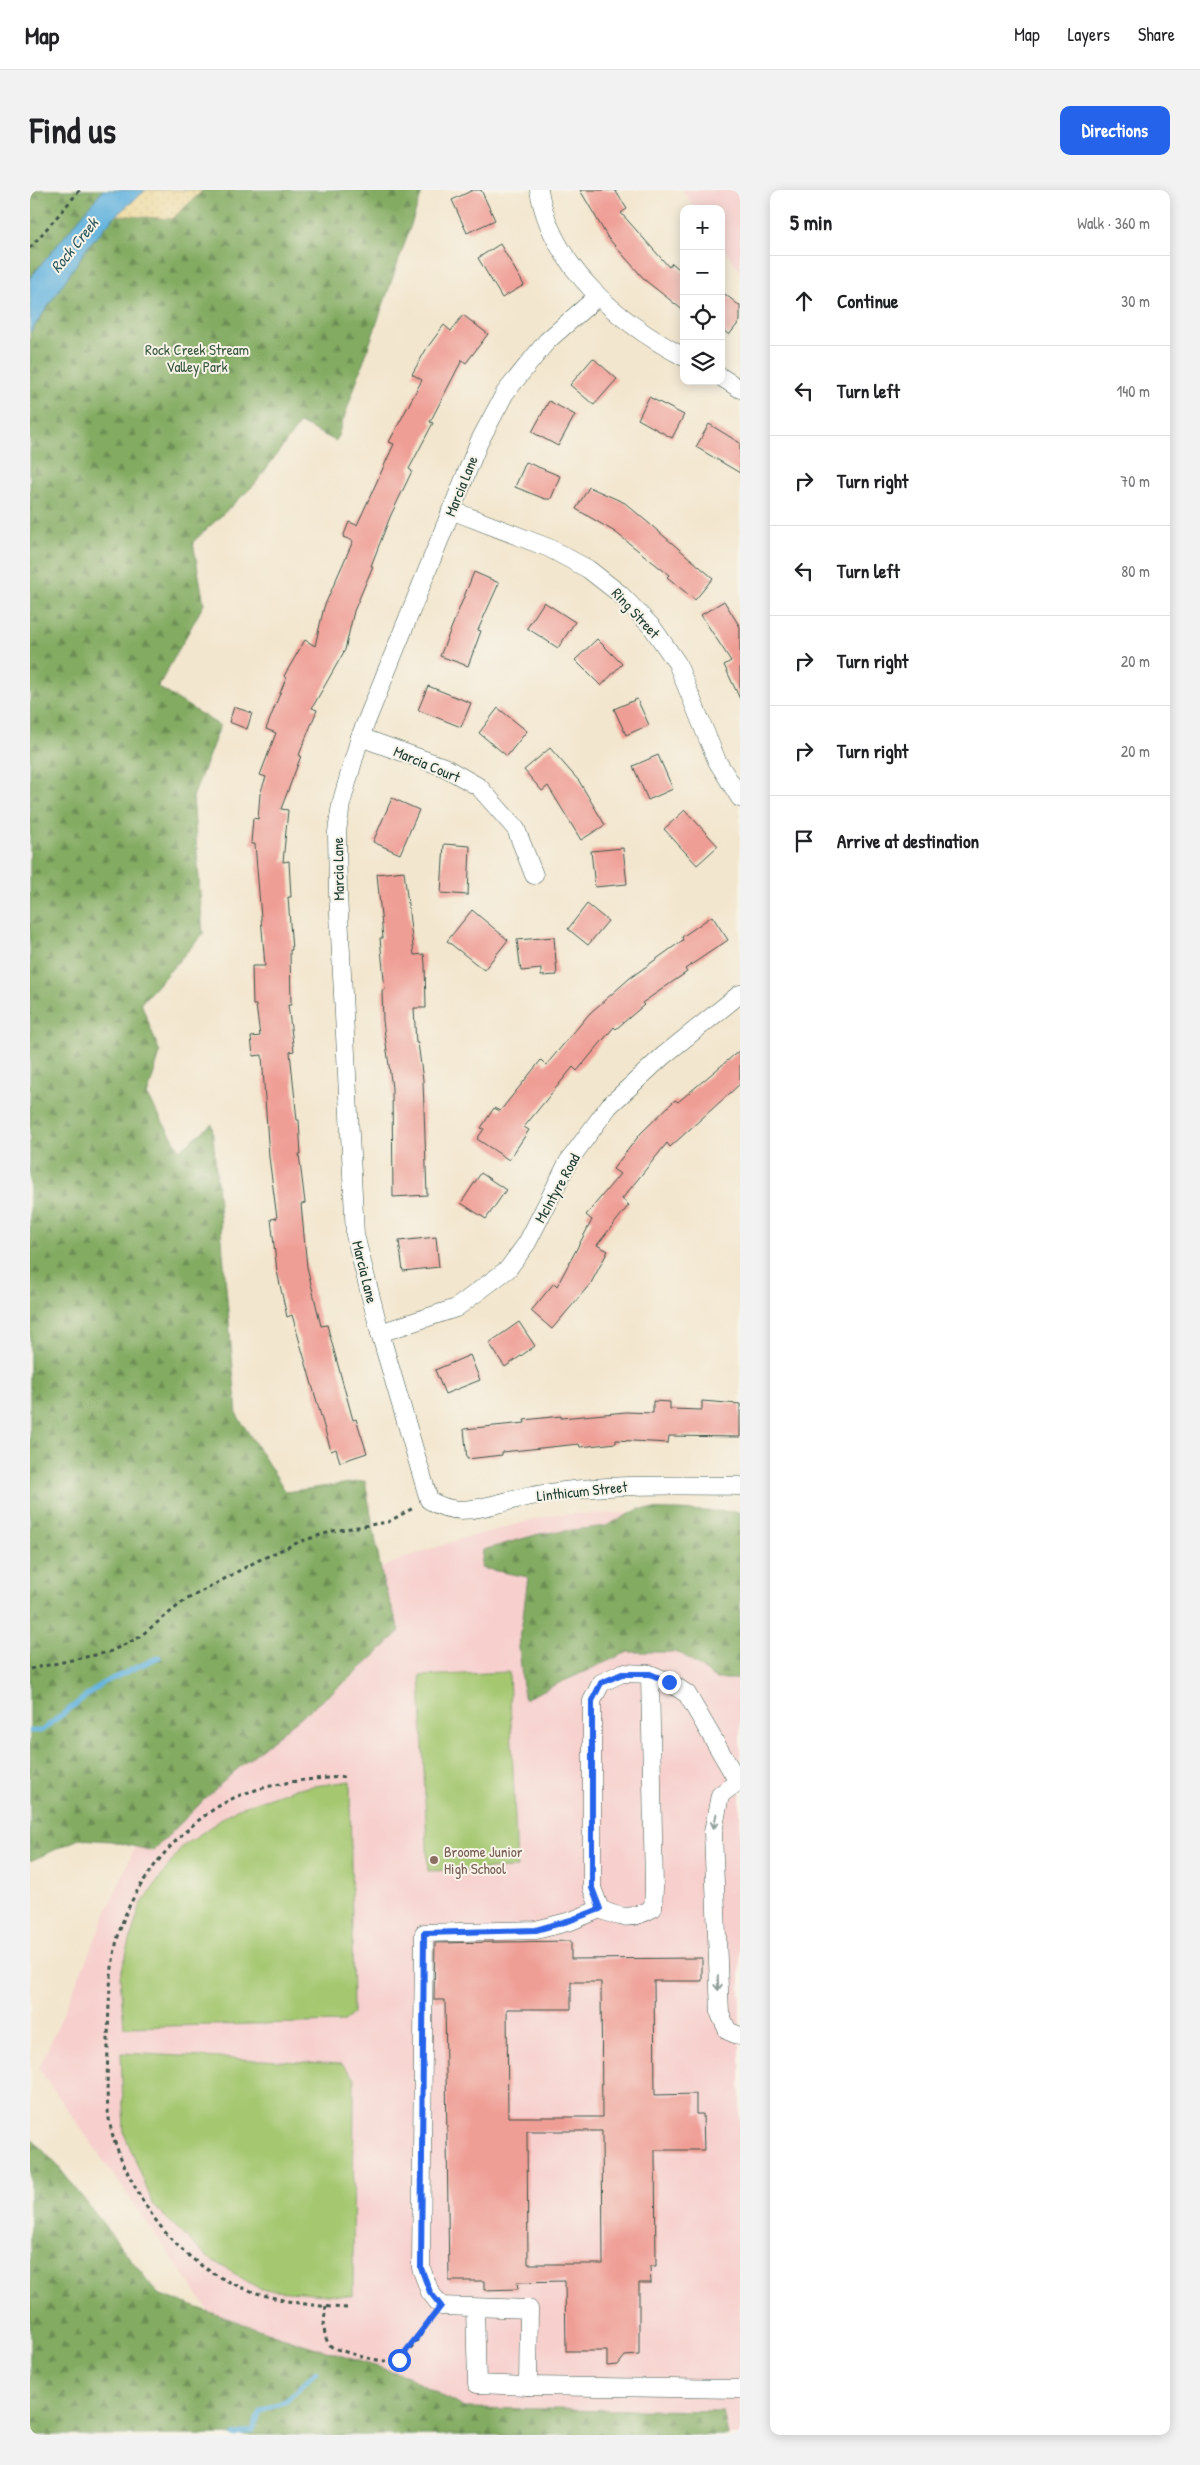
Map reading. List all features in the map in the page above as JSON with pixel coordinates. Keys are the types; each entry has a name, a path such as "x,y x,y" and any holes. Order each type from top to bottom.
{"street":[{"path":"540,190 543,213 567,258 597,297 648,338 680,355"},
{"name":"Marcia Lane","path":"429,1500 380,1333 355,1235 338,894 338,822 341,804 360,737 479,442 505,393 548,341 597,297"},
{"path":"725,380 740,389"},
{"name":"Ring Street","path":"451,510 548,548 588,569 620,594 652,627 677,663 717,761 740,798"},
{"name":"Marcia Court","path":"360,737 444,767 479,787 516,828 534,875"},
{"name":"McIntyre Road","path":"380,1333 456,1308 508,1269 527,1243 568,1162 609,1106 663,1056 740,994"},
{"name":"Linthicum Street","path":"429,1500 444,1509 461,1511 543,1493 624,1485 740,1486"},
{"path":"650,1674 653,1908 639,1917 616,1917 600,1909 592,1888 592,1701 601,1683 622,1674 650,1674 669,1682 687,1694 738,1780 720,1795 713,1832 720,2014 728,2030 740,2036"},
{"path":"528,2386 529,2308 441,2306 430,2292 421,2268 424,1933 536,1930 600,1909"},
{"path":"475,2308 477,2384 740,2389"}],"path":[{"path":"30,248 80,190"},
{"path":"30,1669 109,1652 138,1638 184,1601 258,1561 299,1542 333,1531 388,1522 429,1500"},
{"path":"346,2308 308,2306 260,2296 222,2279 193,2259 162,2229 138,2192 117,2151 108,2111 108,2008 114,1957 126,1912 147,1875 175,1840 210,1813 244,1794 308,1778 347,1777"},
{"path":"326,2306 325,2334 328,2345 333,2348 393,2362 399,2360 405,2354 441,2306"}],"shaded area":[{"path":"682,190 740,190 740,271 725,250 725,205 692,205"},
{"name":"Broome Junior High School","path":"740,1512 740,2435 282,2435 280,2412 39,2069 219,1652 314,1597 407,1557 461,1539 556,1514"}],"green space":[{"path":"30,190 103,190 30,278"},
{"name":"Rock Creek Stream Valley Park","path":"203,190 423,190 336,441 300,423 255,484 193,542 204,604 158,687 220,726 193,797 203,934 141,1003 160,1053 147,1096 180,1150 212,1124 237,1415 286,1492 365,1481 383,1582 400,1631 366,1664 241,1765 202,1801 153,1851 111,1841 79,1839 30,1861 30,333 89,245 116,215 172,219"},
{"path":"639,1509 740,1512 740,1679 716,1679 679,1652 628,1652 524,1699 519,1647 528,1577 481,1568 483,1550 539,1534 606,1526"},
{"path":"509,1672 517,1868 428,1871 420,1676"},
{"path":"350,1781 353,2013 345,2022 124,2027 120,1976 140,1906 182,1847 236,1809 293,1789"},
{"path":"121,2053 342,2064 354,2077 353,2296 260,2289 207,2257 154,2206 124,2133"},
{"path":"30,2137 57,2165 158,2294 284,2338 407,2376 464,2408 723,2411 728,2435 30,2435"}],"sand":[{"path":"146,190 203,190 172,219 116,215"}],"water":[{"name":"Rock Creek","path":"103,190 146,190 116,215 89,245 30,333 30,278"}],"building":[{"path":"473,190 481,190 495,220 467,233 452,200"},
{"path":"580,190 615,190 627,209 621,213 669,267 672,263 680,270 680,308 646,281 608,238"},
{"path":"500,244 524,285 502,298 478,258"},
{"path":"725,294 740,306 740,321 729,335 725,332"},
{"path":"463,315 488,334 466,363 462,360 430,422 433,423 409,469 412,471 390,517 371,566 373,566 354,611 345,650 312,708 317,710 299,755 301,756 281,809 288,810 283,862 289,861 291,897 288,897 292,950 290,950 291,1005 288,1005 294,1051 290,1052 297,1120 299,1120 301,1154 299,1154 305,1203 301,1204 307,1267 321,1326 327,1325 353,1420 356,1419 367,1453 340,1462 336,1449 331,1451 292,1315 287,1317 277,1271 271,1219 277,1218 269,1157 262,1055 253,1056 251,1037 260,1036 256,1005 253,1005 252,966 265,966 255,844 251,844 253,818 258,819 260,794 266,777 260,775 276,733 266,729 286,678 284,676 305,640 315,646 324,607 353,541 343,537 349,522 357,525 394,444 389,442 422,380 412,374 427,348 444,325 451,331"},
{"path":"593,358 617,379 594,405 570,385"},
{"path":"649,397 684,415 672,438 638,419"},
{"path":"549,401 575,415 558,446 532,432"},
{"path":"709,424 740,443 740,473 696,447"},
{"path":"526,462 560,476 551,499 545,499 515,487"},
{"path":"589,487 625,503 713,578 695,600 667,577 669,575 615,532 576,509"},
{"path":"474,572 499,583 478,630 481,631 468,666 440,656"},
{"path":"724,601 740,627 740,699 724,665 731,661 701,615"},
{"path":"544,602 575,622 558,648 527,628"},
{"path":"597,639 622,664 601,686 575,660"},
{"path":"428,686 471,703 461,727 418,710"},
{"path":"637,699 649,725 626,735 614,709"},
{"path":"234,707 252,713 247,729 229,722"},
{"path":"498,708 527,731 507,756 479,733"},
{"path":"550,748 579,781 605,825 581,840 548,786 542,791 524,770"},
{"path":"658,755 673,789 648,800 633,766"},
{"path":"392,798 419,810 400,854 373,842"},
{"path":"685,810 718,846 697,865 664,829"},
{"path":"444,844 470,846 468,895 441,893"},
{"path":"623,848 627,884 595,887 591,851"},
{"path":"404,871 414,955 424,954 425,964 426,1008 414,1008 416,1043 418,1043 423,1080 427,1195 393,1197 392,1088 383,1021 382,990 385,990 380,938 383,938 377,874"},
{"path":"587,904 608,921 588,945 568,929"},
{"path":"472,910 508,940 484,970 447,941"},
{"path":"712,916 728,940 685,969 687,972 642,1003 644,1005 616,1029 614,1027 577,1071 573,1067 524,1127 529,1130 509,1160 477,1139 484,1129 481,1128 494,1108 500,1111 541,1060 546,1065 590,1013 630,978 683,940 682,937"},
{"path":"554,937 557,975 541,976 541,969 521,971 517,940"},
{"path":"740,1050 740,1084 670,1147 667,1143 622,1199 629,1205 597,1245 608,1251 591,1283 552,1329 531,1311 554,1283 557,1286 592,1220 586,1215 620,1174 613,1169 641,1133 675,1100 678,1102"},
{"path":"481,1173 506,1190 486,1219 461,1203"},
{"path":"436,1237 439,1267 403,1271 399,1241"},
{"path":"519,1322 535,1346 505,1367 489,1343"},
{"path":"470,1355 480,1380 445,1394 435,1370"},
{"path":"653,1401 670,1402 670,1409 702,1410 702,1401 740,1404 740,1437 669,1436 668,1443 616,1440 616,1443 580,1447 579,1444 502,1452 502,1455 467,1459 464,1429 525,1423 524,1420 561,1416 561,1418 626,1412 653,1413"},
{"path":"571,1941 571,1959 702,1958 702,1981 654,1981 655,2095 696,2094 696,2114 703,2114 704,2150 655,2150 656,2266 650,2266 651,2283 639,2283 639,2355 625,2356 618,2365 607,2366 607,2351 566,2351 565,2281 517,2282 518,2289 484,2290 484,2281 449,2281 445,2000 434,2000 435,1943","holes":["571,1982 601,1982 602,2117 508,2117 507,2009 571,2009","527,2131 602,2131 603,2264 528,2264"]}],"waterway":[{"path":"30,1731 41,1731 103,1683 159,1657"},
{"path":"234,2435 253,2430 260,2412 287,2400 316,2372"}],"place":[{"name":"Broome Junior High School","path":"434,1860"}],"route":[{"path":"399,2360 441,2306 430,2292 421,2268 424,1933 536,1930 600,1909 592,1888 592,1701 601,1683 622,1674 650,1674 669,1682"}]}
